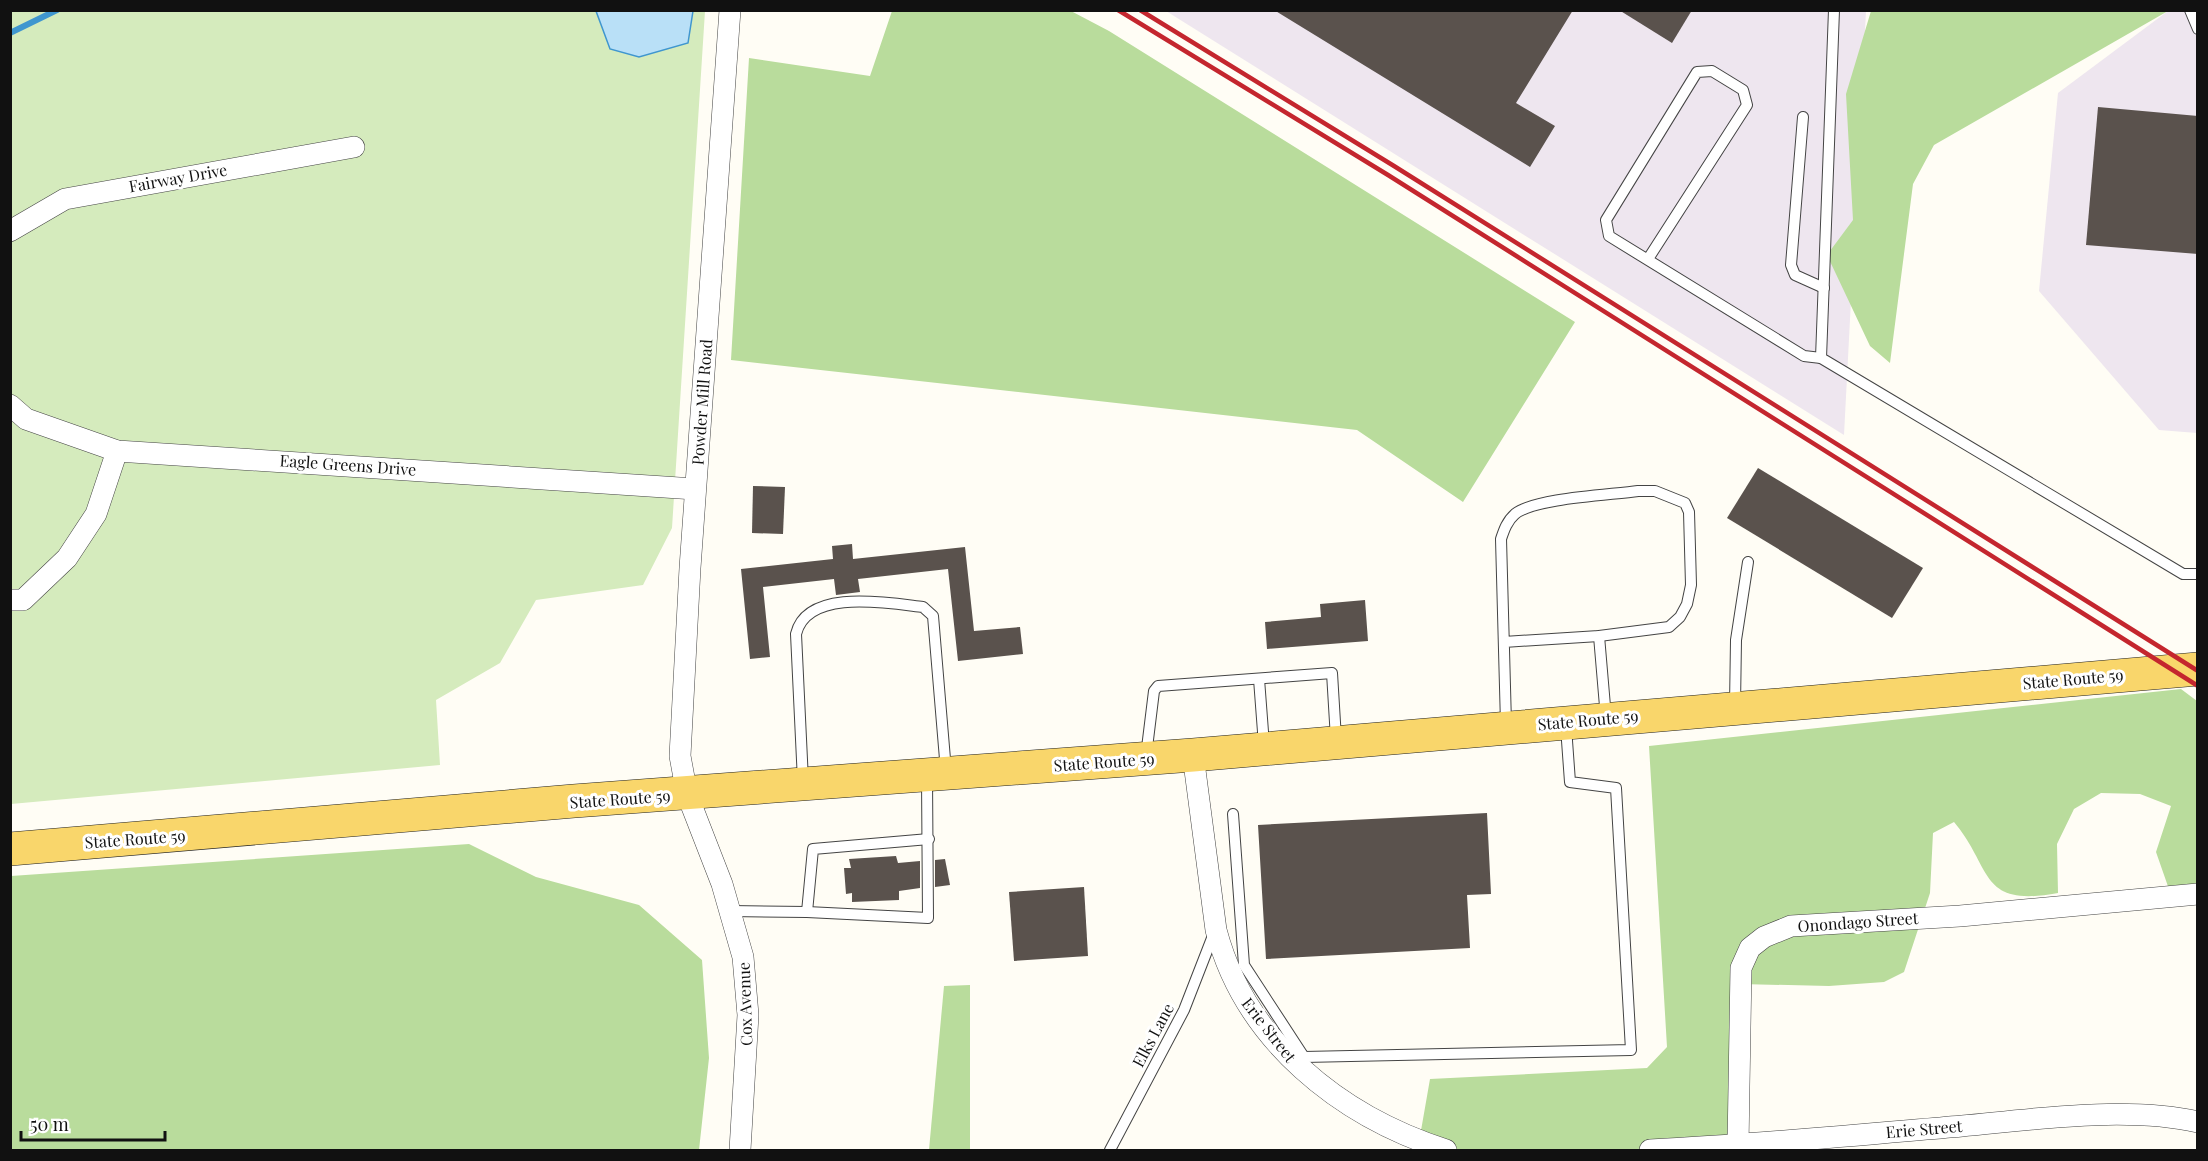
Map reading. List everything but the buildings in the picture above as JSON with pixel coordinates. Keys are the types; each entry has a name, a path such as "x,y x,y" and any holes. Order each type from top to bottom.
{"main road":[{"name":"State Route 59","path":"10,849 803,784 1193,756 1606,718 2198,669"}],"street":[{"name":"Powder Mill Road","path":"687,794 680,756 695,489 730,10"},
{"name":"Fairway Drive","path":"10,231 66,199 354,147"},
{"name":"Eagle Greens Drive","path":"10,405 26,419 117,450 695,489"},
{"path":"10,600 23,600 67,558 96,514 117,450"},
{"name":"Erie Street","path":"1193,756 1216,930 1222,955 1235,984 1255,1017 1300,1061 1325,1090 1380,1123 1446,1150"},
{"name":"Cox Avenue","path":"687,794 730,911 744,957 748,1015 740,1150"},
{"name":"Onondago Street","path":"1738,1146 1741,968 1750,948 1764,937 1791,926 1960,916 2198,894"},
{"name":"Erie Street","path":"1650,1150 1738,1146 2006,1122 2140,1114 2198,1122"}],"lane":[{"path":"1821,358 1834,10"},
{"path":"2190,10 2198,30"},
{"path":"1648,259 1747,105 1743,90 1712,71 1697,72 1606,220 1609,236 1804,356 1821,358 2183,574 2198,574"},
{"path":"1803,117 1791,265 1795,274 1824,288"},
{"path":"1504,642 1599,636 1669,627 1680,616 1687,603 1691,585 1689,512 1685,503 1655,491 1638,491 1535,504 1515,514 1506,524 1501,539 1506,727"},
{"path":"1736,707 1736,640 1748,562"},
{"path":"730,911 928,918 929,840 936,774 933,616 923,607 841,602 817,607 804,616 796,634 803,784"},
{"path":"1599,636 1606,718"},
{"path":"1146,759 1154,691 1158,686 1332,673 1337,742"},
{"path":"1259,679 1264,749"},
{"path":"1233,814 1244,965 1300,1061 1631,1050 1616,789 1570,782 1566,722"},
{"path":"807,912 813,849 929,840"},
{"name":"Elks Lane","path":"1110,1150 1184,1010 1216,930"}],"shaded area":[{"path":"1166,11 1866,11 1844,435"},
{"path":"2168,11 2197,11 2197,433 2159,430 2039,291 2058,93"}],"green space":[{"path":"11,11 705,11 672,528 643,585 536,600 500,663 436,700 440,765 11,804"},
{"path":"892,11 1071,11 1109,31 1575,322 1463,502 1357,430 731,360 749,58 870,76"},
{"path":"1871,11 2168,11 1934,145 1913,184 1890,363 1870,346 1827,255 1853,220 1846,94"},
{"path":"2181,689 2197,701 2197,894 2171,895 2156,852 2171,806 2140,794 2101,793 2074,809 2057,844 2058,893 2032,896 2013,895 2000,889 1983,869 1954,822 1933,833 1930,893 1904,972 1884,982 1829,986 1740,984 1738,1146 1650,1150 1446,1150 1419,1142 1430,1079 1647,1068 1667,1047 1649,746"},
{"path":"469,844 536,877 639,905 702,960 709,1058 699,1150 11,1150 11,876"},
{"path":"970,985 970,1150 929,1150 944,986"}],"water":[{"path":"596,10 693,11 688,43 639,57 610,49"}],"waterway":[{"path":"10,33 57,10"}],"railway":[{"path":"1118,10 1388,175 2198,686"},
{"path":"1140,10 1394,166 2198,671"}]}
